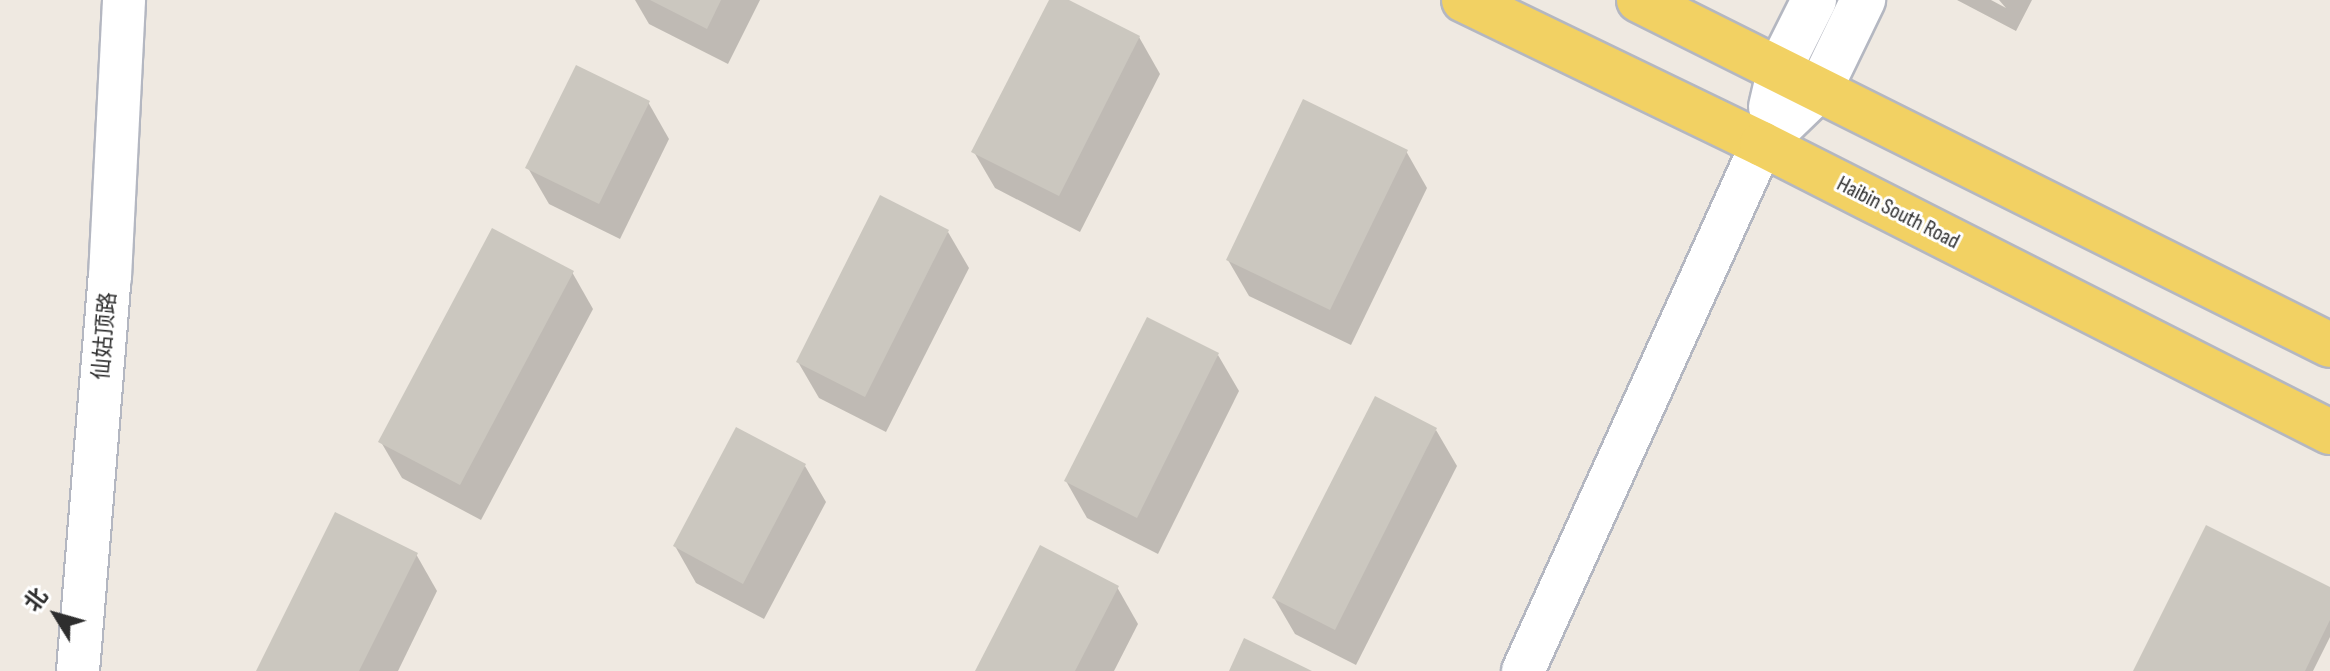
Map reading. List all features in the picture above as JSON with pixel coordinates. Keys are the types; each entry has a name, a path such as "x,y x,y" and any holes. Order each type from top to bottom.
{"main road":[{"name":"Haibin South Road","path":"1464,0 1762,144 2330,432"},
{"path":"1639,0 1821,87 2330,345"},
{"path":"1762,144 1780,68 1814,0"},
{"path":"1762,144 1821,87 1863,0"}],"street":[{"name":"仙姑顶路","path":"78,671 110,277 124,0"},
{"path":"1523,671 1762,144"}],"building":[{"path":"650,0 721,0 707,29"},
{"path":"1049,0 1069,0 1140,36 1059,196 971,152"},
{"path":"576,65 650,101 599,204 525,168"},
{"path":"1303,99 1408,150 1330,310 1226,260"},
{"path":"880,195 949,230 865,397 796,362"},
{"path":"492,228 574,271 460,485 378,442"},
{"path":"1147,317 1219,353 1137,518 1064,481"},
{"path":"1375,396 1437,428 1335,630 1272,598"},
{"path":"736,427 806,464 743,584 673,546"},
{"path":"335,512 418,553 359,671 256,671"},
{"path":"2206,525 2330,587 2330,620 2305,671 2133,671"},
{"path":"1040,545 1119,586 1075,671 975,671"},
{"path":"1244,638 1312,671 1229,671"}]}
